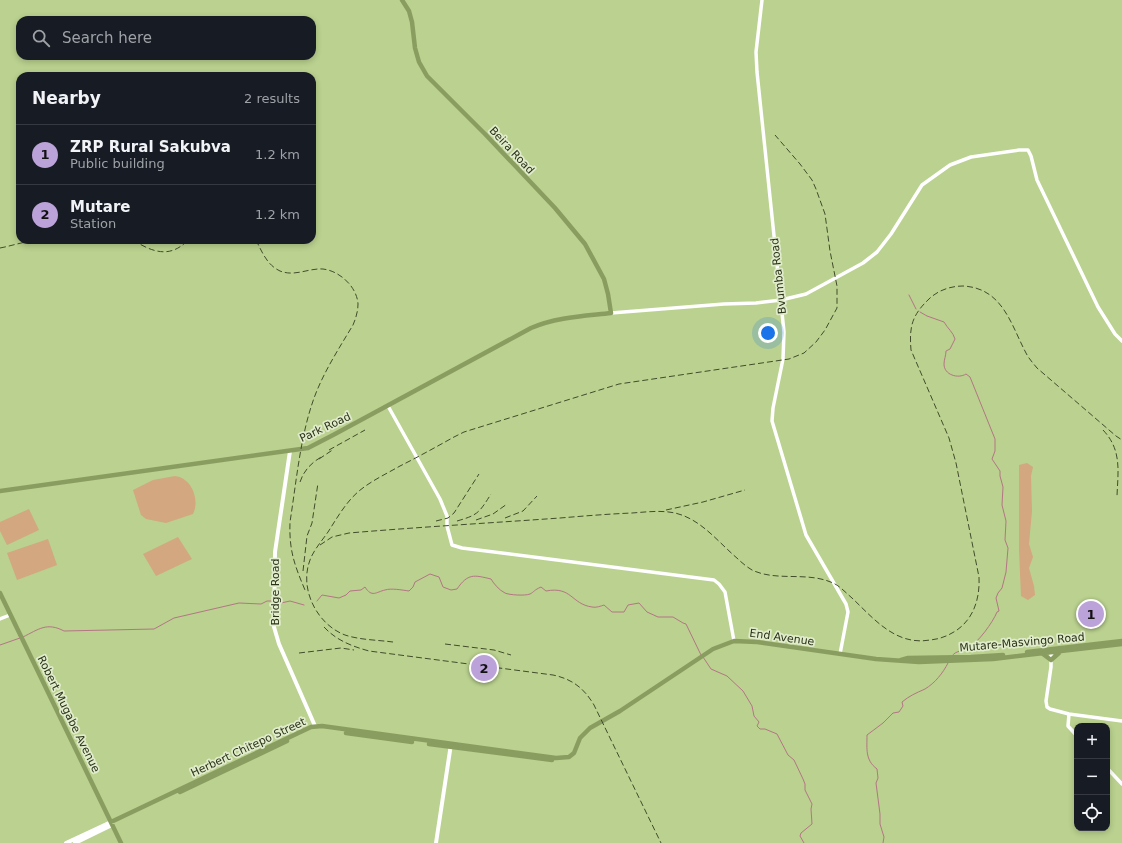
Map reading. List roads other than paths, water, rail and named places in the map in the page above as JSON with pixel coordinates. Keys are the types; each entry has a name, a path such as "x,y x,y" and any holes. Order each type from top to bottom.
{"highway":[{"name":"Beira Road","path":"402,0 409,11 412,22 415,48 419,62 427,76 485,134 555,208 586,244 604,279 611,313"},
{"name":"Park Road","path":"0,491 290,451 315,445 543,323 611,313"},
{"name":"Robert Mugabe Avenue","path":"0,593 121,843"},
{"name":"End Avenue","path":"571,758 576,754 584,737 591,730 632,706 706,654 719,646 734,641 757,642 876,659"},
{"name":"Mutare-Masvingo Road","path":"900,661 908,658 993,656 1051,651 1122,641"},
{"name":"Mutare-Masvingo Road","path":"876,659 919,662 965,661 1042,654 1051,651 1060,652 1122,644"},
{"path":"1042,654 1051,660 1060,652"},
{"name":"Herbert Chitepo Street","path":"111,824 260,750 305,729 315,726 557,761 567,761 571,758"},
{"name":"Herbert Chitepo Street","path":"111,824 310,730 325,729 450,745"}],"main road":[{"name":"Bridge Road","path":"290,451 275,552 274,627 279,644 315,726"},
{"path":"436,843 450,745"},
{"name":"Herbert Chitepo Street","path":"66,843 111,824"},
{"name":"Herbert Chitepo Street","path":"75,843 111,824"}],"street":[{"name":"Bvumba Road","path":"762,0 756,52 757,72 784,325 784,353 773,408 772,421 806,535 846,604 848,612 840,654"},
{"path":"611,313 781,300 806,294 837,278 873,256 891,234 922,185 950,165 971,157 1028,150 1037,180 1098,307 1115,334 1122,341"},
{"path":"388,406 440,499 447,516 447,526 452,545 462,548 714,580 720,584 725,592 734,641"},
{"path":"0,619 10,615"},
{"path":"1051,651 1046,701 1048,707 1054,712 1122,721"},
{"path":"1069,714 1068,726 1074,733"},
{"path":"1110,771 1122,784"}],"waterway":[{"path":"909,295 916,309"},
{"path":"920,312 944,322 952,332 955,339 950,349 946,351 944,362 945,368 946,371 952,375 959,376 966,374 970,377 995,439 995,451 992,459 1000,471 1003,487 1002,505 1006,521 1005,540 1008,548 1006,572 1002,588 996,598 999,611 985,632 976,642 952,656"},
{"path":"317,601 322,595 339,598 346,595 350,591 361,590 365,587 372,593 390,589 409,591 415,582 430,574 439,577 443,587 451,590 457,589 468,578 476,576 491,579 499,589 507,594 528,595 541,587 546,591 555,590 566,593 585,605 592,607 604,605 612,612 624,612 628,605 639,603 647,612 658,617 673,617 686,624 701,655"},
{"path":"277,600 281,603 290,601 304,605"},
{"path":"23,637 39,629 48,627 58,628 64,631 154,629 174,618 239,603 261,604 267,601 273,601"},
{"path":"0,645 20,638"},
{"path":"703,657 711,669 727,676 743,691 752,706 754,716 759,722 757,726 760,729 765,729 777,734 788,755 794,760 812,804 812,824 801,833 800,836 804,843"},
{"path":"883,843 884,837 880,824 876,783 878,778 877,769 870,762 867,750 867,735 893,713 899,712 903,706 902,702 932,684 948,663"}],"railway":[{"path":"393,642 357,638 345,635 335,630 319,615 309,595 307,585 309,563 314,551 346,505 354,495 364,487 464,432 619,384 789,359 804,353 816,342 825,330 837,308 837,286 825,214 812,180 775,135"},
{"path":"0,248 17,244"},
{"path":"140,244 147,248 161,252 174,250 183,244"},
{"path":"258,244 268,262 280,271 286,273 296,273 323,269 336,273 351,286 357,298 358,304 357,314 353,325 320,383 312,404 301,447 290,522 290,541 293,557 305,590"},
{"path":"320,545 332,537 349,533 605,514 670,512 693,520 752,570 762,574 823,579 838,586 877,622 896,635 918,641 934,640 954,632 968,620 977,600 979,577 956,463 949,438 911,350 911,327 919,310 924,304 937,293 954,287 963,286 977,288 988,293 1004,310 1027,355 1037,368 1122,440"},
{"path":"329,450 365,430"},
{"path":"1103,430 1113,445 1118,461 1117,496"},
{"path":"319,459 334,449"},
{"path":"300,482 309,467 323,456"},
{"path":"436,521 448,518 454,513 479,474"},
{"path":"303,571 307,536 312,523 318,483"},
{"path":"666,510 703,502 745,490"},
{"path":"457,521 474,515 481,509 491,494"},
{"path":"505,518 523,511 537,496"},
{"path":"476,520 493,514 507,504"},
{"path":"324,627 344,642 369,651 553,675 566,679 577,685 582,689 594,705 661,843"},
{"path":"445,644 494,650 511,655"},
{"path":"299,653 341,648 354,650"}],"place":[{"name":"ZRP Rural Sakubva","path":"1091,614"},
{"name":"Mutare","path":"484,668"}]}
